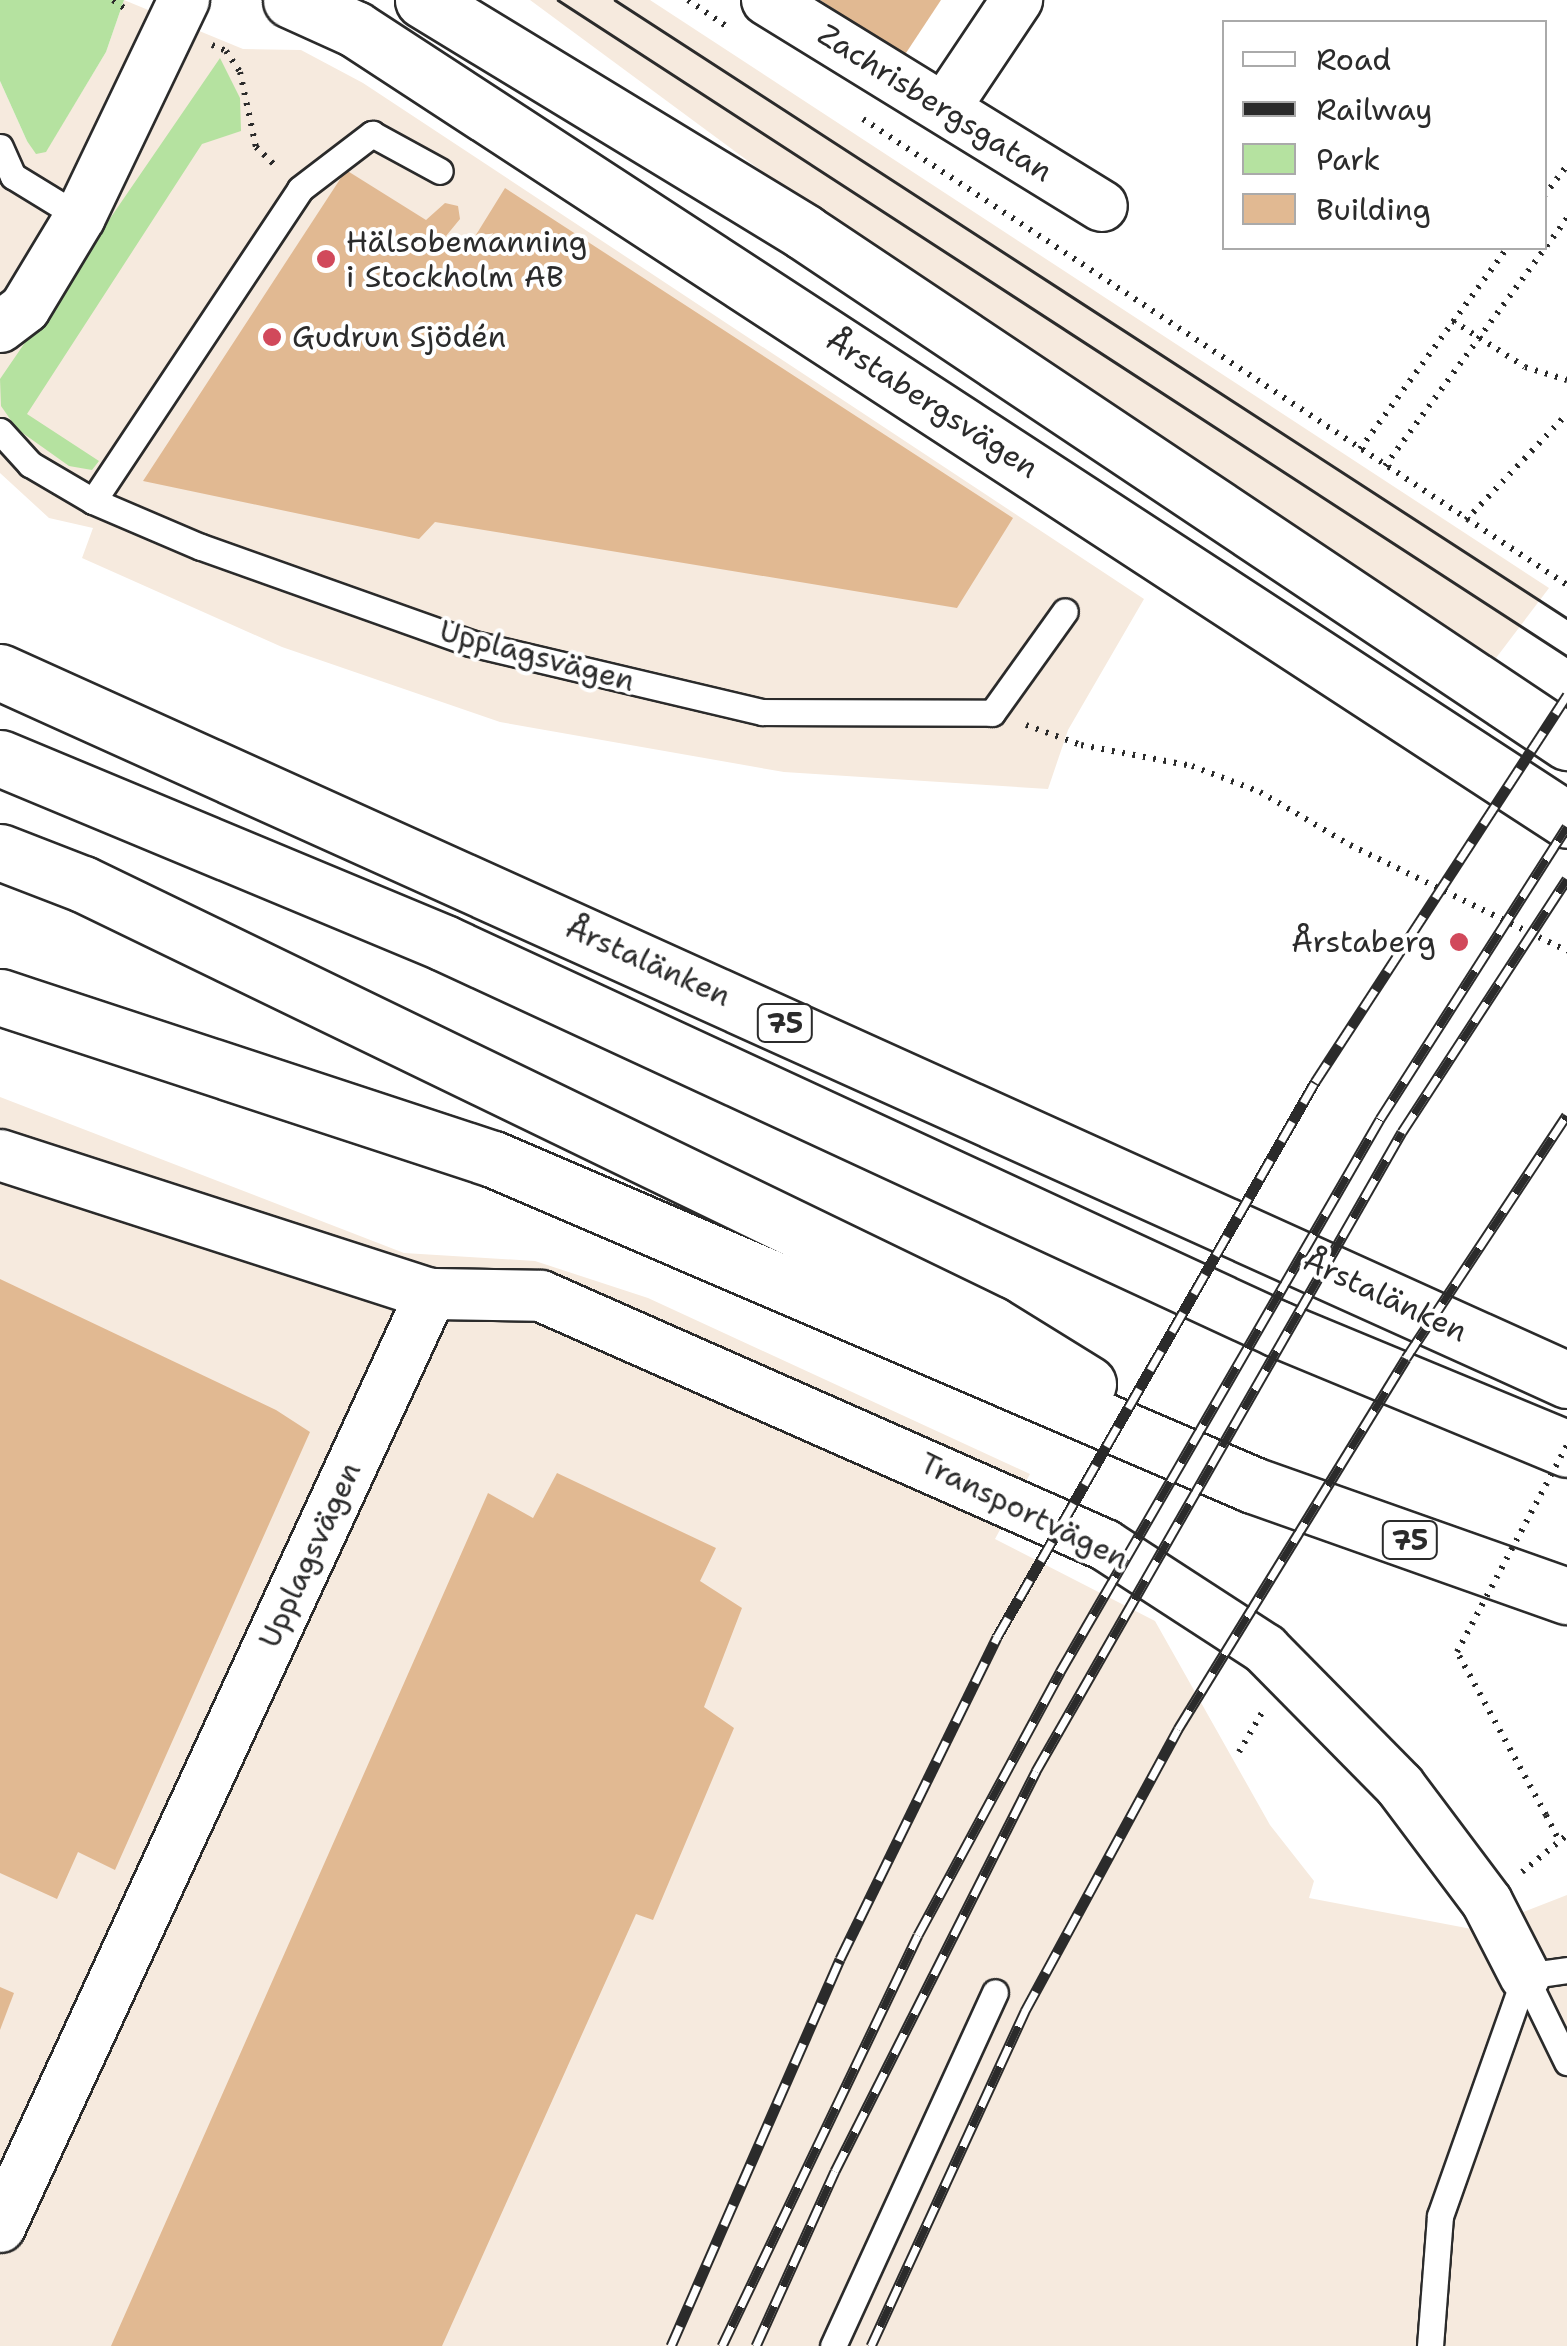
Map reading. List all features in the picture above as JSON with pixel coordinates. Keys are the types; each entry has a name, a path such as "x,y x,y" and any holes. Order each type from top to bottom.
{"main road":[{"name":"Årstabergsvägen","path":"290,0 386,49 1567,820"},
{"path":"423,0 804,232 1567,742"},
{"name":"Årstalänken","path":"0,672 1567,1380"},
{"name":"75","path":"0,758 444,943 1278,1329 1567,1447"},
{"name":"75","path":"0,852 82,884 990,1324 1252,1485"},
{"name":"75","path":"0,997 493,1159 1252,1485 1567,1596"}],"street":[{"path":"946,106 1017,0"},
{"path":"0,327 25,308 80,217 179,14"},
{"name":"Zachrisbergsgatan","path":"752,17 946,106 1102,206"},
{"path":"0,1155 431,1294"},
{"name":"Transportvägen","path":"431,1294 540,1296 1105,1545 1265,1649 1387,1774 1546,1973"},
{"name":"Upplagsvägen","path":"0,2226 431,1294"}],"lane":[{"path":"92,501 300,188 372,134 440,171"},
{"path":"0,147 13,176 80,217"},
{"name":"Upplagsvägen","path":"0,431 30,464 92,501 470,643 742,708 992,713"},
{"path":"992,713 1065,611"},
{"path":"1546,1973 1567,2062"},
{"path":"1430,2346 1440,2216 1546,1973"},
{"path":"832,2346 995,1992"}],"path":[{"path":"113,0 179,14 226,51 244,84 256,147 300,188"},
{"path":"688,0 752,17"},
{"path":"850,111 1567,584"},
{"path":"1547,192 1567,165"},
{"path":"1547,245 1567,218"},
{"path":"1360,449 1506,250"},
{"path":"1385,466 1544,250"},
{"path":"1453,321 1542,376 1567,380"},
{"path":"1466,520 1567,414"},
{"path":"992,713 1081,745 1192,766 1260,792 1350,845 1567,951"},
{"path":"1563,1838 1546,1816 1457,1652 1567,1447"}],"shaded area":[{"path":"124,0 243,49 301,50 363,83 1144,599 1068,730 1048,789 784,772 500,722 282,647 82,558 93,528 49,518 0,473 0,81 27,141 46,151 106,52"},
{"path":"530,0 650,0 1549,588 1496,658 1182,481"},
{"path":"0,1097 404,1253 535,1261 648,1298 1030,1474 995,1539 1155,1621 1270,1825 1314,1881 1309,1898 1477,1930 1567,1895 1567,2346 0,2346"}],"green space":[{"path":"0,0 124,0 106,52 46,152 36,154 27,141 0,81"},
{"path":"220,58 240,98 241,131 202,144 27,414 99,461 92,470 69,466 17,429 1,406 0,379"}],"building":[{"path":"820,0 941,0 904,56"},
{"path":"346,170 426,220 445,203 458,206 460,219 446,236 466,251 505,188 1013,518 957,608 435,522 419,539 143,481"},
{"path":"0,1279 276,1410 310,1432 115,1870 78,1852 57,1899 0,1873"},
{"path":"557,1473 716,1548 700,1581 742,1608 704,1707 734,1728 653,1920 636,1914 442,2346 111,2346 488,1493 533,1518"},
{"path":"0,1987 14,1993 0,2030"}],"tram line":[{"path":"558,0 1567,656"},
{"path":"615,0 1567,618"}],"railway":[{"path":"671,2346 840,1959 997,1637 1315,1082 1567,695"},
{"path":"722,2346 918,1935 1060,1672 1380,1119 1567,827"},
{"path":"756,2346 835,2171 1036,1771 1402,1132 1567,879"},
{"path":"871,2346 1025,2011 1178,1729 1406,1358 1567,1115"}],"place":[{"name":"Hälsobemanning i Stockholm AB","path":"326,259"},
{"name":"Gudrun Sjödén","path":"272,337"},
{"name":"Årstaberg","path":"1459,942"}]}
